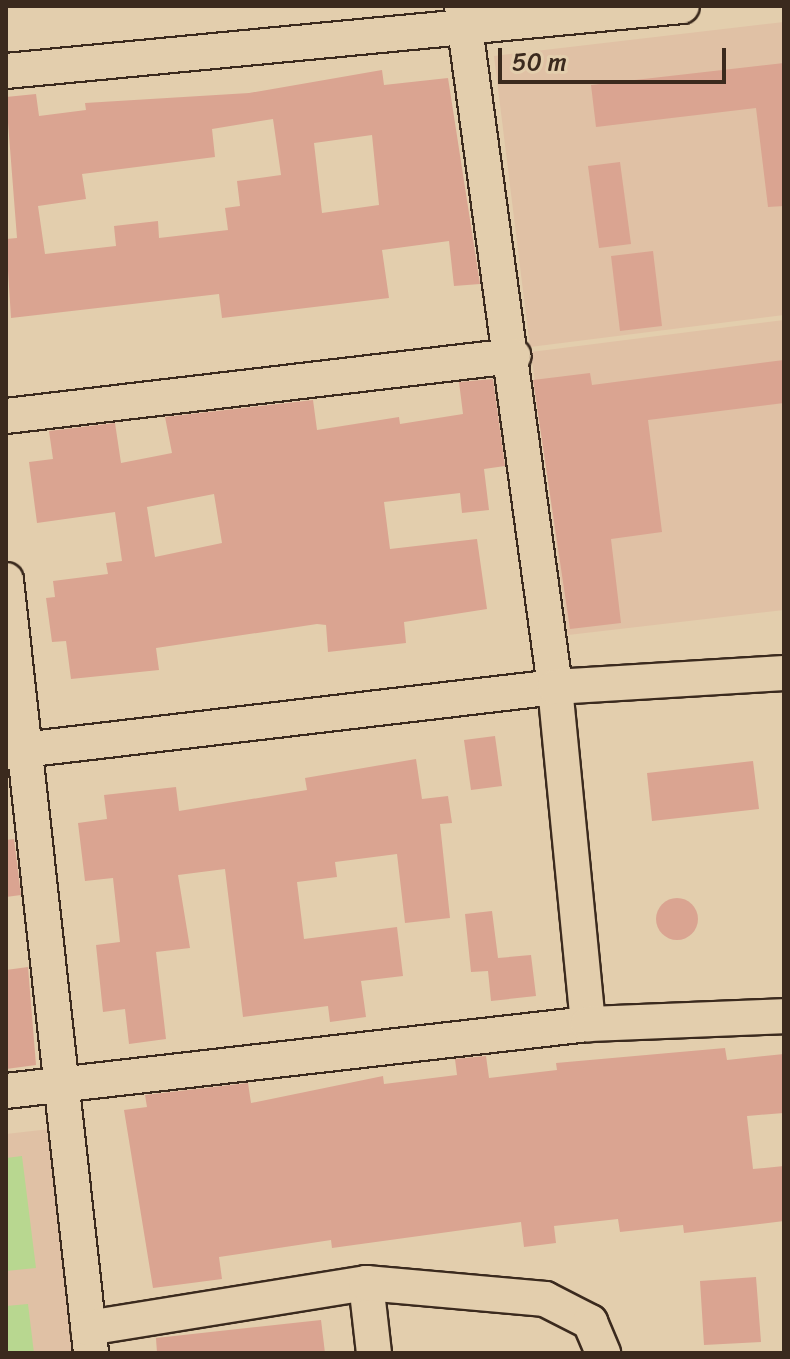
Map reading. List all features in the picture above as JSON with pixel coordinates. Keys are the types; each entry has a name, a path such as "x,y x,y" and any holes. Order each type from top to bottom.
{"street":[{"path":"6,71 463,18 682,6"},
{"path":"463,18 513,356 555,687 588,1024"},
{"path":"6,416 513,356"},
{"path":"6,580 17,751 65,1084 90,1340 366,1283 545,1299 590,1322 603,1353"},
{"path":"17,751 555,687 784,673"},
{"path":"6,1091 588,1024 784,1016"},
{"path":"366,1283 374,1353"}],"shaded area":[{"path":"784,22 784,315 530,347 494,56"},
{"path":"784,320 784,610 568,635 531,352"},
{"path":"50,1129 80,1353 6,1353 6,1134"}],"green space":[{"path":"22,1156 36,1268 6,1271 6,1158"},
{"path":"28,1304 34,1353 6,1353 6,1306"}],"building":[{"path":"784,63 784,206 768,207 756,108 596,127 591,85"},
{"path":"382,70 384,85 448,78 480,284 454,286 449,241 382,250 389,298 222,318 219,294 11,318 6,239 17,238 6,97 36,94 39,116 86,110 85,103 249,93","holes":["273,119 281,175 237,181 240,206 225,208 228,230 159,238 158,221 114,226 116,246 45,254 38,206 86,199 82,174 215,157 212,129","372,135 379,205 322,213 314,143"]},
{"path":"620,162 631,244 599,248 588,166"},
{"path":"653,251 662,326 620,331 611,256"},
{"path":"784,360 784,403 648,420 662,532 611,539 621,623 570,629 533,380 590,373 592,385"},
{"path":"493,379 505,466 484,469 489,510 462,513 460,493 384,502 390,549 477,539 487,609 404,622 406,643 328,652 326,625 317,624 156,648 159,670 71,679 66,641 52,642 46,598 55,597 53,581 108,574 106,563 122,561 115,512 37,523 29,462 53,459 49,431 115,423 121,463 172,453 165,417 313,400 317,430 399,417 400,424 463,414 459,382","holes":["214,494 222,543 155,557 147,507"]},
{"path":"495,736 502,786 471,790 464,740"},
{"path":"416,759 422,799 448,796 452,823 440,824 450,918 405,923 397,854 335,862 337,877 297,882 304,939 397,927 403,976 361,981 366,1017 330,1022 328,1006 243,1017 225,869 178,875 190,948 156,952 166,1039 129,1044 125,1009 103,1012 96,945 120,942 113,878 85,881 78,823 107,819 104,795 176,787 179,811 307,790 305,778"},
{"path":"753,761 759,809 652,821 647,773"},
{"path":"14,839 21,895 6,897 6,840"},
{"path":"677,898 692,904 698,919 692,934 677,940 662,934 656,919 662,904"},
{"path":"492,911 498,958 531,955 536,996 491,1001 488,971 471,972 465,914"},
{"path":"28,967 36,1065 6,1069 6,970"},
{"path":"725,1048 727,1060 784,1054 784,1113 747,1116 753,1169 784,1166 784,1221 684,1233 683,1225 620,1232 618,1219 554,1226 556,1243 524,1247 521,1222 332,1248 331,1240 219,1257 222,1279 153,1288 124,1110 147,1107 145,1095 248,1083 251,1103 383,1076 384,1084 457,1075 455,1059 486,1056 489,1078 557,1070 556,1063"},
{"path":"756,1277 761,1342 704,1345 700,1281"},
{"path":"321,1320 325,1353 157,1353 156,1338"}]}
